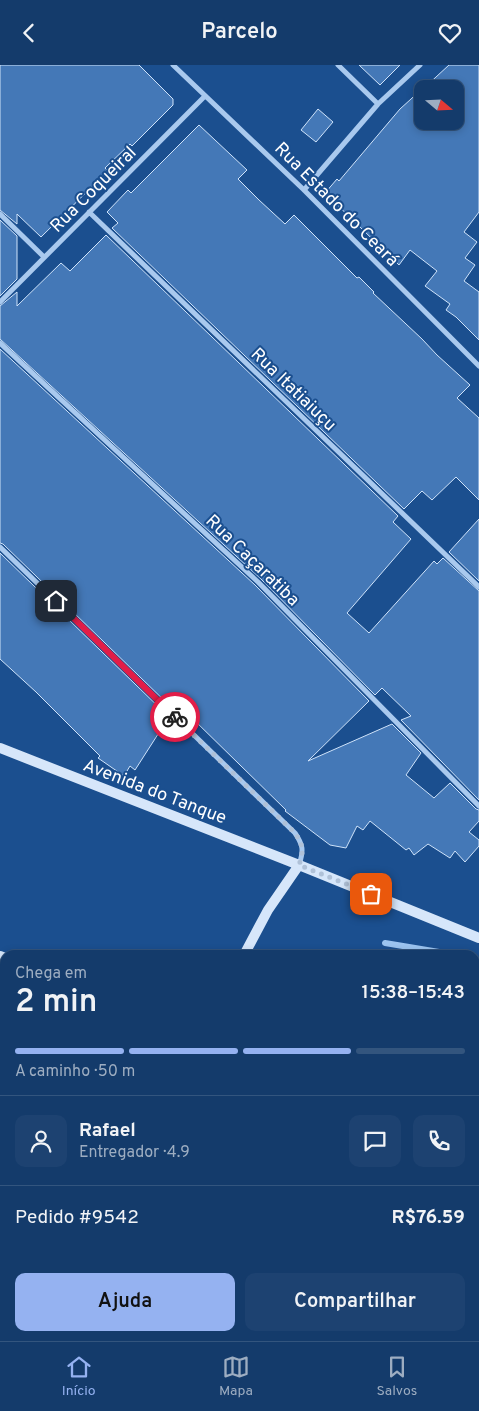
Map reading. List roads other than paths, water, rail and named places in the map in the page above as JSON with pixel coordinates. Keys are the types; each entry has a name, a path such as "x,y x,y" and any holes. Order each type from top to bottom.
{"main road":[{"name":"Avenida do Tanque","path":"0,748 479,938"},
{"path":"247,950 268,910 299,865"}],"street":[{"name":"Rua Estado do Ceará","path":"173,65 304,190 479,366"},
{"path":"338,65 378,104"},
{"path":"304,190 378,104 420,65"},
{"name":"Rua Coqueiral","path":"0,302 205,96"},
{"name":"Rua Itatiaiuçu","path":"89,212 479,587"},
{"path":"0,214 44,257"},
{"name":"Rua Caçaratiba","path":"0,343 258,582 479,806"},
{"path":"0,547 295,833 302,844 302,856 299,865"}],"waterway":[{"path":"385,943 427,950"}]}
